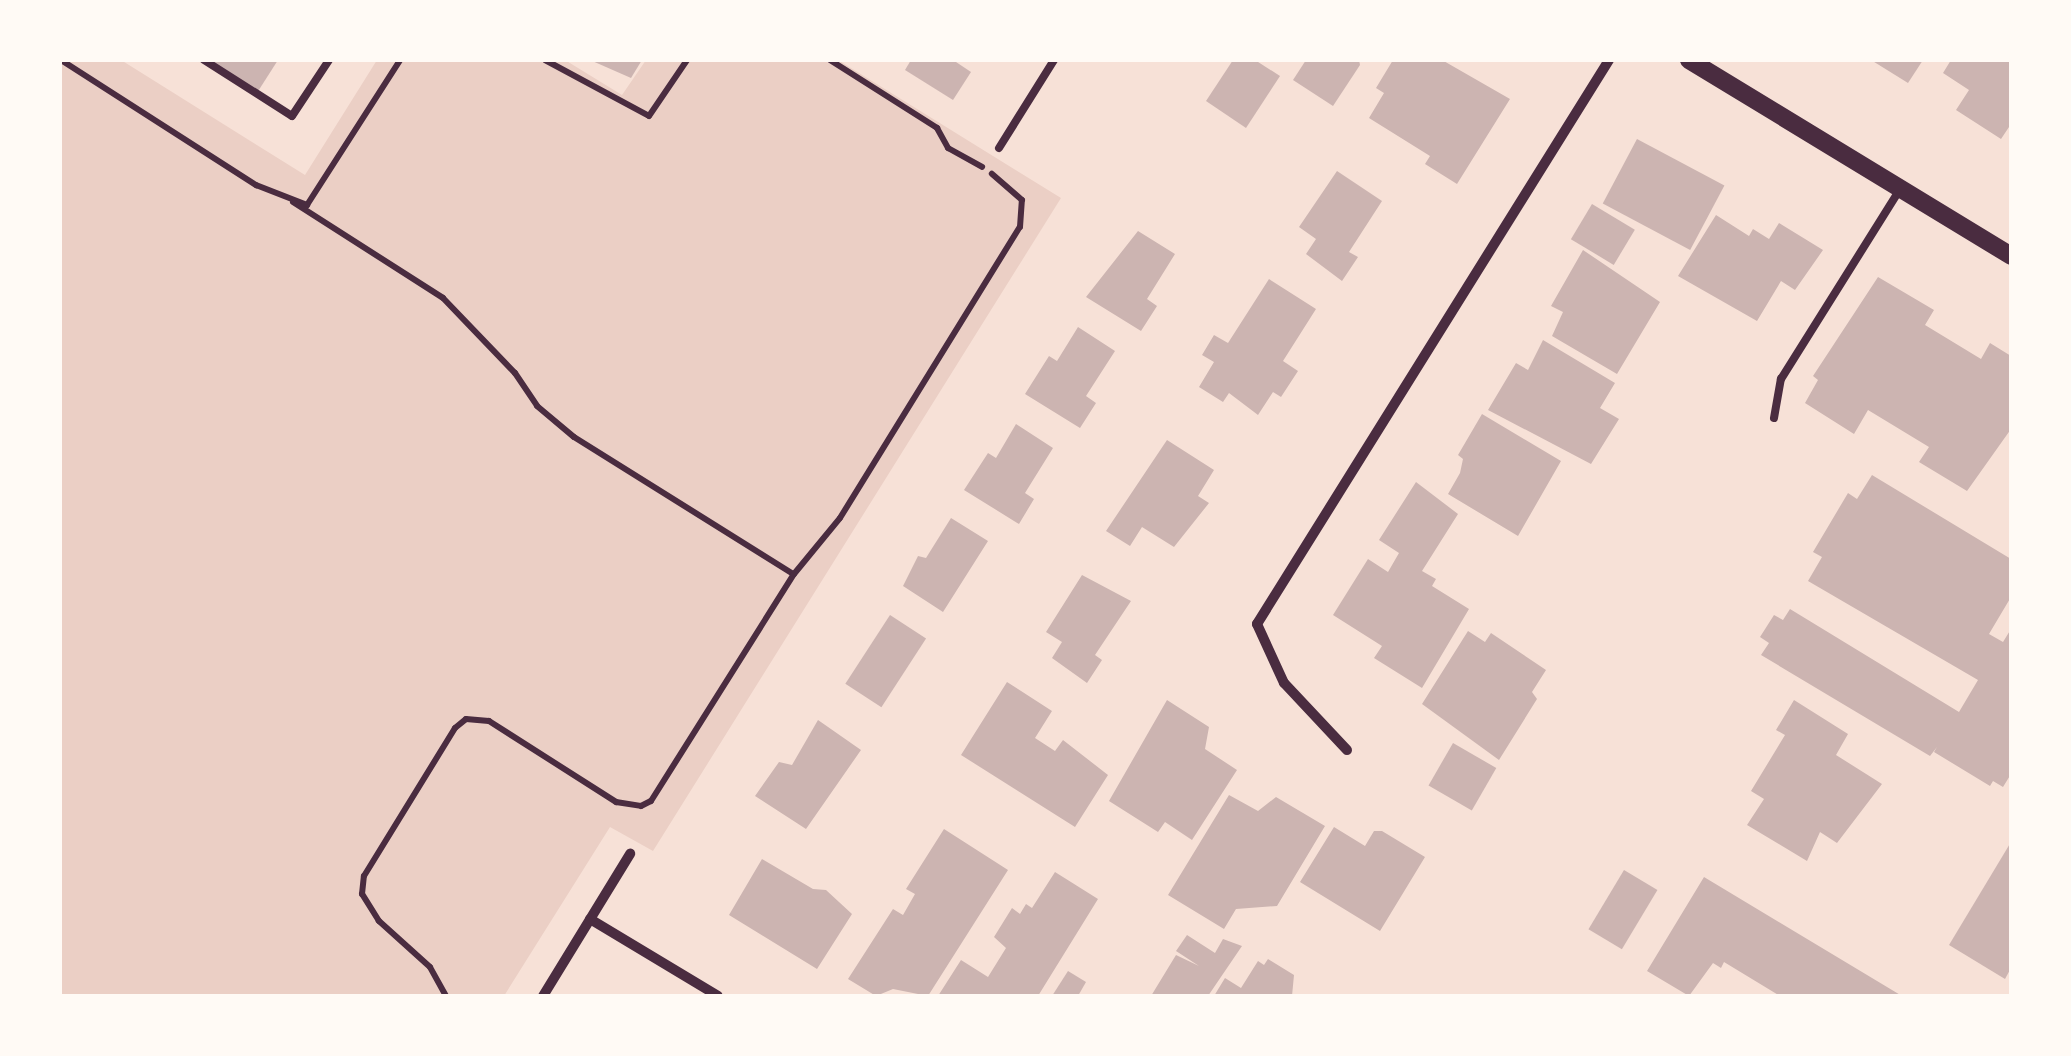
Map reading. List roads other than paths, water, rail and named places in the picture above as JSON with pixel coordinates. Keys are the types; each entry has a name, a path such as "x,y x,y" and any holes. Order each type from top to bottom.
{"street":[{"path":"1347,750 1284,683 1257,624 1609,60"},
{"path":"1689,60 2011,256"},
{"path":"542,996 630,854"},
{"path":"590,919 718,996"}],"lane":[{"path":"204,60 292,116 328,60"},
{"path":"998,148 1054,60"},
{"path":"1774,418 1782,379 1900,189"}]}
